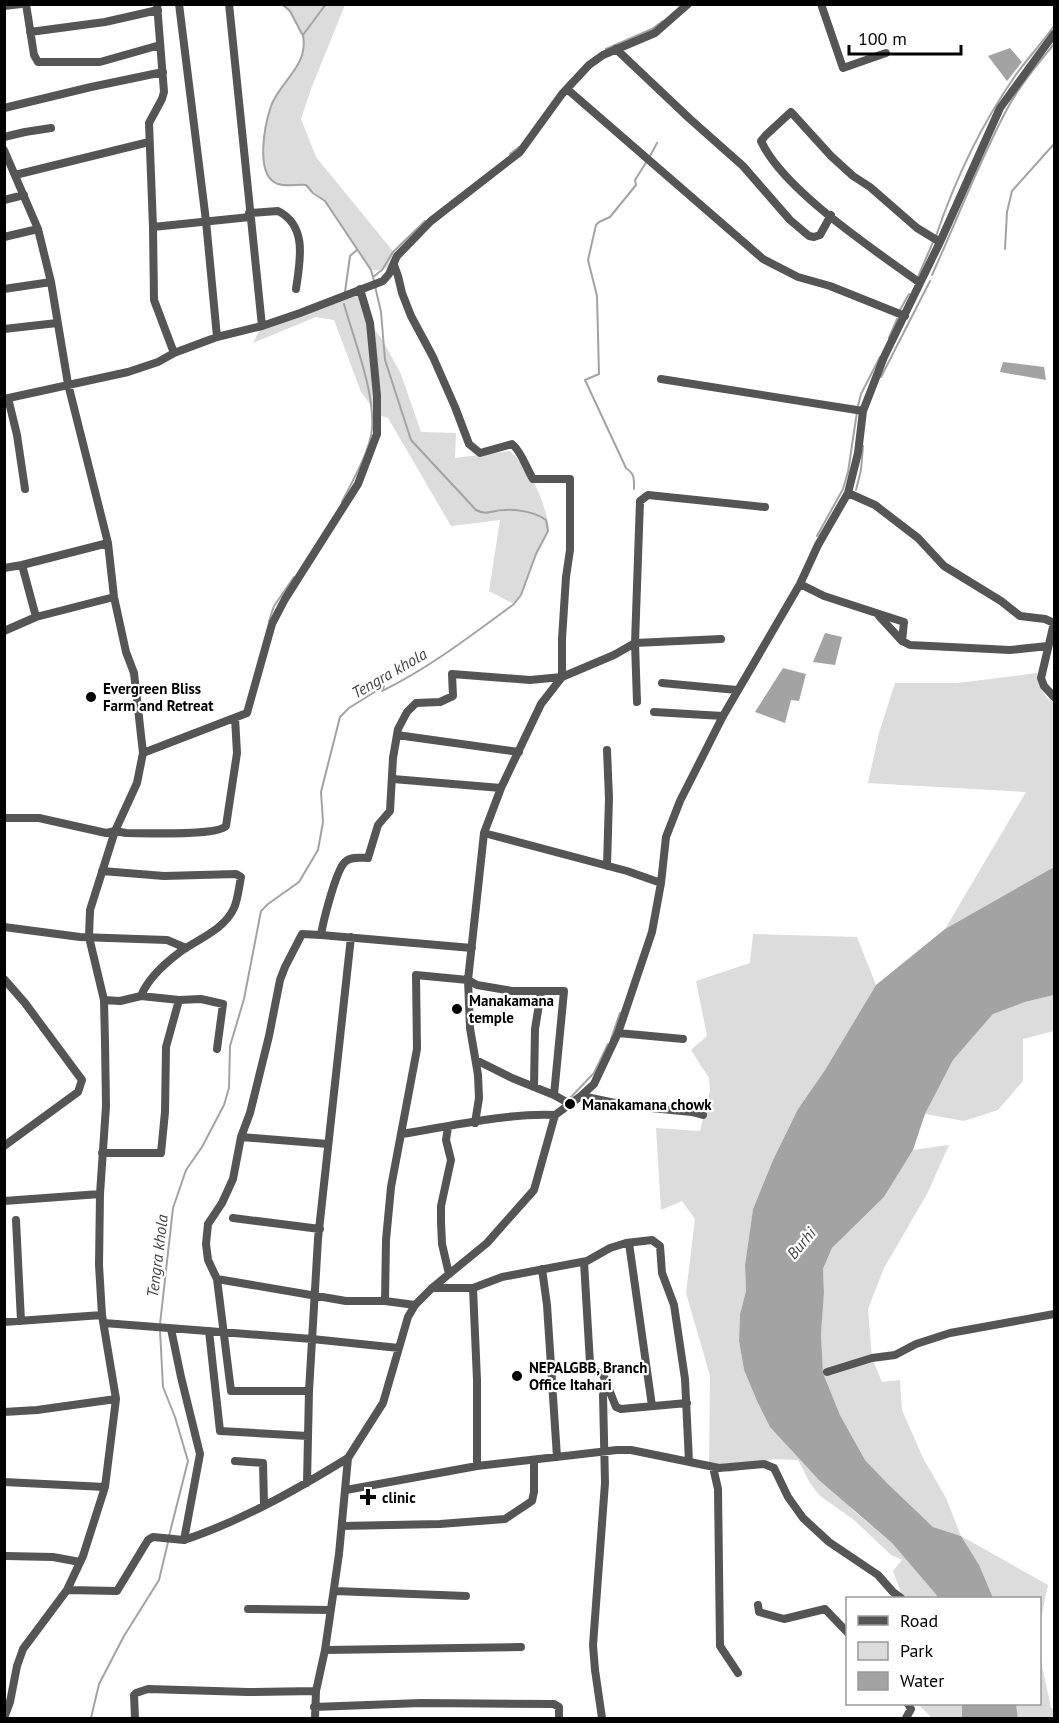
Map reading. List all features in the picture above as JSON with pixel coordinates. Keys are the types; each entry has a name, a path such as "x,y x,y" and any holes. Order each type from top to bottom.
{"street":[{"path":"4,6 21,4"},
{"path":"26,4 35,59 44,62 100,62 160,45"},
{"path":"179,4 206,221 217,337"},
{"path":"229,4 262,326"},
{"path":"25,489 17,435 6,398 128,372 217,337 262,326 355,293 383,280 394,265 397,256 431,220 520,152 567,89 589,65 603,55 655,33 688,4"},
{"path":"821,4 843,68 886,53"},
{"path":"30,32 105,22 158,7 163,72 162,99 151,117 149,142 154,300 174,353"},
{"path":"402,1134 533,1115 555,1115 594,1084 618,1033 652,932 666,837 680,801 737,690 800,584 818,545 848,493 858,453 859,410 940,242 1000,108 1054,34"},
{"path":"616,49 743,166 790,220 809,236 820,235 831,215"},
{"path":"4,108 163,72"},
{"path":"567,89 763,259 798,277 830,286 905,316"},
{"path":"920,283 810,200 785,173 761,141 791,112 831,156 853,176 870,187 917,228 940,242"},
{"path":"4,137 51,128"},
{"path":"11,172 149,142"},
{"path":"4,150 11,172 24,195 38,229 51,282 68,384 108,543 114,597 126,652 134,673 143,753 137,783 115,831 90,910 89,937 104,1000 106,1106 99,1194 99,1266 103,1319 117,1399 105,1488 80,1562 67,1590 23,1649 4,1718"},
{"path":"4,200 24,195"},
{"path":"153,227 278,211 293,222 298,230 301,255 296,289"},
{"path":"4,237 38,229"},
{"path":"394,265 411,316 433,357 469,444 480,453 512,444 518,449 533,478 570,479 570,550 562,639 562,677 541,704 501,788 484,834 468,980 470,1028 476,1060 479,1098 475,1123"},
{"path":"4,289 51,282"},
{"path":"143,753 247,713 272,624 358,484 377,434 377,396 370,323 360,289"},
{"path":"4,329 57,323"},
{"path":"662,380 859,410"},
{"path":"848,493 875,505 918,538 944,566 1001,601 1020,616 1045,619 1054,623 1041,678 1044,686 1054,698"},
{"path":"637,702 634,643 640,501 648,495 765,507"},
{"path":"4,568 108,543"},
{"path":"22,565 36,617"},
{"path":"800,584 824,596 904,622 902,641"},
{"path":"4,631 36,617 114,597"},
{"path":"879,615 902,641 910,645 1010,650 1048,646"},
{"path":"321,935 323,921 340,868 346,860 368,858 378,825 390,811 393,758 398,729 407,712 416,704 440,702 453,696 452,674 530,680 562,677 614,655 634,643 721,639"},
{"path":"662,683 737,690"},
{"path":"654,712 723,716"},
{"path":"4,818 39,818 106,833 115,831 204,833 222,830 226,826 237,753 235,718"},
{"path":"397,735 519,752"},
{"path":"607,750 609,798 607,866"},
{"path":"393,779 501,788"},
{"path":"484,834 607,866 661,883"},
{"path":"102,871 164,876 236,874 241,877 233,909 228,917 209,934 162,966 146,985 141,996"},
{"path":"4,927 89,937 166,940 186,948"},
{"path":"309,1391 231,1391 217,1279 208,1260 206,1244 208,1224 222,1203 233,1179 241,1137 250,1113 285,967 302,934 472,948"},
{"path":"307,1483 314,1296 351,937"},
{"path":"385,1301 386,1240 391,1186 417,1049 416,975 468,980 477,985 500,989 564,991 554,1095"},
{"path":"4,979 25,1003 82,1080 78,1092 4,1146"},
{"path":"534,1087 536,1029 541,992"},
{"path":"104,1000 120,1001 141,996 178,1000 201,999 223,1004 217,1049"},
{"path":"102,1153 161,1153 165,1112 166,1047 178,1000"},
{"path":"618,1033 683,1039"},
{"path":"476,1060 570,1104"},
{"path":"581,1096 630,1106 703,1115"},
{"path":"67,1590 117,1591 145,1543 153,1538 181,1540 264,1505 348,1458 383,1403 408,1317 415,1305 487,1243 534,1190 555,1115"},
{"path":"448,1127 446,1140 451,1161 441,1206 441,1222 442,1244 449,1274"},
{"path":"241,1137 328,1144"},
{"path":"4,1200 99,1194"},
{"path":"233,1218 320,1228"},
{"path":"16,1220 21,1321"},
{"path":"432,1288 472,1288 502,1277 584,1262 610,1248 629,1243 652,1240 659,1244 663,1280 674,1305 687,1403 689,1462"},
{"path":"629,1243 652,1406"},
{"path":"584,1262 590,1363 592,1370 602,1374 616,1407 621,1409 687,1403"},
{"path":"542,1269 547,1305 557,1457"},
{"path":"217,1279 346,1301 385,1301 415,1305"},
{"path":"472,1288 477,1380 477,1466"},
{"path":"826,1372 872,1358 895,1354 916,1344 950,1333 1054,1314"},
{"path":"4,1322 103,1319 142,1327 312,1339 399,1348"},
{"path":"171,1329 200,1454 181,1540"},
{"path":"209,1331 220,1431 308,1436"},
{"path":"602,1719 593,1645 603,1516 603,1395 607,1385"},
{"path":"4,1412 117,1399"},
{"path":"346,1490 477,1466 631,1450 713,1467 729,1468 764,1464 774,1468 788,1497 803,1518 829,1542 878,1575 899,1597"},
{"path":"315,1719 316,1691 334,1591 348,1458"},
{"path":"342,1526 440,1524 505,1519 532,1501 534,1460"},
{"path":"235,1461 262,1463 264,1505"},
{"path":"713,1467 718,1489 720,1646 738,1673"},
{"path":"4,1482 105,1488"},
{"path":"6,1556 53,1557 80,1562"},
{"path":"334,1591 466,1596"},
{"path":"758,1605 759,1612 784,1619 825,1609 846,1631"},
{"path":"248,1610 331,1610"},
{"path":"325,1650 521,1647"},
{"path":"135,1719 134,1695 148,1689 248,1692 316,1691"},
{"path":"314,1707 421,1703 554,1704 559,1707 559,1719"},
{"path":"906,1719 909,1706"},
{"path":"909,1706 917,1719"}],"green space":[{"path":"282,5 345,5 301,119 316,157 397,256 394,265 382,270 371,270 325,201 306,185 290,186 274,183 268,175 264,164 263,140 268,116 278,92 298,66 303,49 298,25"},
{"path":"360,289 370,323 401,374 421,432 456,433 455,458 510,451 525,468 536,486 549,527 521,595 514,604 489,591 500,520 451,526 388,418 378,415 361,392 334,320 316,317 253,343 262,326"},
{"path":"1037,673 1044,694 1054,702 1054,867 945,929 1026,792 868,783 879,733 895,683 957,683"},
{"path":"753,934 857,937 876,985 825,1070 798,1109 773,1160 753,1209 745,1265 746,1291 740,1314 739,1341 744,1370 757,1401 854,1511 892,1543 938,1597 903,1597 893,1571 902,1560 891,1555 854,1520 819,1495 798,1460 773,1459 751,1468 730,1472 709,1468 710,1376 686,1293 695,1219 682,1201 661,1210 656,1128 700,1131 710,1091 709,1078 691,1050 707,1036 696,981 750,963"},
{"path":"1054,995 1054,1031 1023,1039 1023,1081 998,1110 964,1121 925,1114 953,1060 993,1014 1025,1002"},
{"path":"949,1145 927,1194 884,1268 868,1309 872,1358 882,1382 900,1380 902,1410 923,1458 946,1498 961,1536 933,1527 865,1460 840,1415 823,1373 821,1334 823,1269 832,1248 884,1197 913,1150"},
{"path":"961,1536 1048,1585 1041,1618 1041,1597 992,1597"},
{"path":"1041,1661 1051,1708 1054,1709 1054,1718 1018,1718 1016,1705 1041,1705"},
{"path":"919,1705 962,1705 962,1718 932,1718"}],"water":[{"path":"1010,48 1022,62 1007,81 988,56"},
{"path":"1003,362 1044,367 1046,380 1000,372"},
{"path":"825,633 842,637 835,665 813,662"},
{"path":"783,668 806,674 799,701 791,700 785,723 755,712"},
{"name":"Burhi","path":"1054,867 1054,995 1025,1002 993,1014 953,1060 925,1114 913,1150 884,1197 832,1248 823,1269 821,1334 823,1373 840,1415 865,1460 933,1527 961,1536 979,1565 993,1597 938,1597 892,1543 819,1480 770,1427 744,1370 739,1341 740,1314 746,1291 745,1265 753,1209 773,1160 798,1109 825,1070 876,985 945,929"},
{"path":"962,1705 1016,1705 1018,1718 962,1718"}],"waterway":[{"path":"282,4 290,11 302,34"},
{"name":"Tengra khola","path":"326,4 303,35 302,56 271,106 264,136 264,161 266,171 278,184 306,185 325,201 371,270 374,281"},
{"path":"606,49 652,29 663,21"},
{"path":"936,236 960,174 980,133 1015,76 1054,26"},
{"path":"932,275 1006,111 1022,84 1054,44"},
{"path":"650,156 657,143"},
{"path":"1005,249 1007,212 1012,191 1054,144"},
{"path":"510,154 519,147"},
{"path":"634,489 632,475 626,468 585,380 599,374 597,296 588,260 596,225 610,217 636,185 635,180 647,161"},
{"path":"373,277 382,270 393,252 425,221"},
{"path":"918,277 933,242"},
{"path":"345,292 350,256 357,250"},
{"path":"881,377 930,281"},
{"name":"Tengra khola","path":"160,1324 173,1208 186,1170 202,1147 224,1105 229,1088 230,1046 244,999 261,911 299,882 318,850 323,822 321,792 340,717 349,708 384,686 382,691 433,662 514,604 521,595 536,554 548,531 546,520 531,513 509,510 483,513 476,510 411,440 385,360 381,312 375,286"},
{"path":"900,310 909,294"},
{"path":"342,502 364,456 372,429 367,383 344,304"},
{"path":"889,338 897,319"},
{"path":"858,406 861,394 880,357"},
{"path":"817,536 843,489 848,472 857,412"},
{"path":"856,490 863,446"},
{"path":"269,621 274,606 294,577"},
{"path":"611,1039 620,1013"},
{"path":"571,1097 594,1073 608,1044"},
{"name":"Tengra khola","path":"160,1330 163,1387 188,1461 169,1536"},
{"name":"Tengra khola","path":"91,1718 99,1684 124,1636 159,1580 168,1542"}],"place":[{"name":"Evergreen Bliss Farm and Retreat","path":"91,697"},
{"name":"Manakamana temple","path":"457,1009"},
{"name":"Manakamana chowk","path":"570,1104"},
{"name":"NEPALGBB, Branch Office Itahari","path":"517,1376"},
{"name":"clinic","path":"368,1497"}]}
